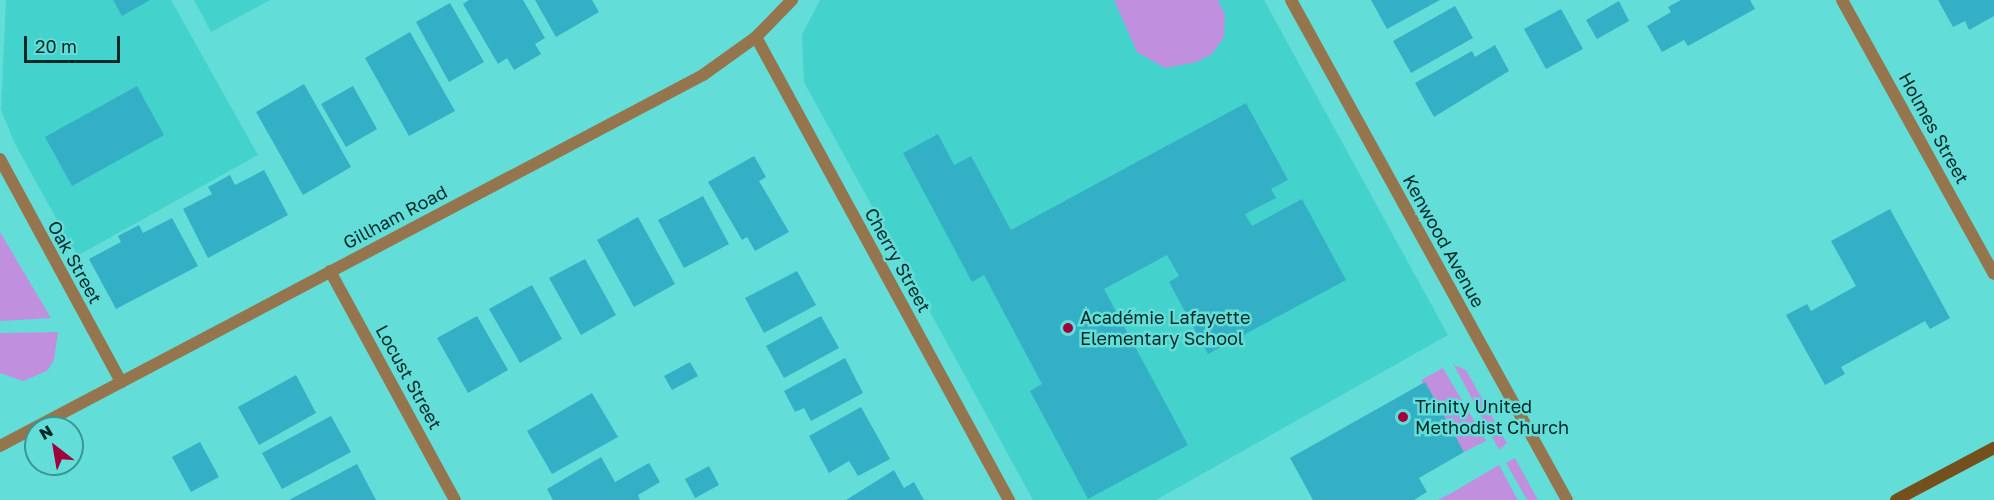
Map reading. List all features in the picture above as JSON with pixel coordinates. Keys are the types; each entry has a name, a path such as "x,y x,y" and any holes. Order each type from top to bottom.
{"main road":[{"path":"1896,500 1994,448"}],"street":[{"name":"Gillham Road","path":"0,446 703,75 756,37 792,0"},
{"name":"Kenwood Avenue","path":"1291,0 1567,500"},
{"name":"Holmes Street","path":"1842,0 1994,274"},
{"name":"Cherry Street","path":"756,37 1009,500"},
{"name":"Oak Street","path":"0,159 121,382"},
{"name":"Locust Street","path":"330,272 455,500"}],"shaded area":[{"path":"6,0 171,0 258,155 77,256 15,144 1,110"},
{"path":"194,0 270,0 211,32"},
{"path":"820,0 1264,0 1448,335 1156,500 1033,500 804,82 802,35"},
{"path":"1114,0 1218,0 1225,15 1224,37 1212,54 1197,62 1165,68 1137,52"},
{"path":"0,232 51,318 0,321"},
{"path":"58,332 54,360 47,371 23,381 0,373 0,333"},
{"path":"1454,365 1466,370 1507,443 1499,450"},
{"path":"1443,368 1486,441 1464,452 1421,380"},
{"path":"1515,458 1538,500 1527,500 1506,463"},
{"path":"1499,465 1518,500 1438,500 1453,492"}],"building":[{"path":"113,0 150,0 122,16"},
{"path":"469,0 523,0 545,38 535,44 541,54 514,70 507,58 498,64 463,4"},
{"path":"535,0 592,0 599,12 556,37"},
{"path":"1371,0 1440,0 1387,29"},
{"path":"1681,0 1750,0 1755,9 1688,46 1684,40 1662,52 1647,26 1671,12 1668,7"},
{"path":"1938,0 1994,0 1994,16 1969,30 1965,21 1953,27"},
{"path":"1619,1 1629,21 1597,39 1586,20"},
{"path":"450,3 484,62 449,82 416,22"},
{"path":"1455,6 1473,38 1411,73 1393,41"},
{"path":"1561,9 1583,49 1546,69 1524,29"},
{"path":"410,32 455,111 409,136 365,58"},
{"path":"1495,45 1509,71 1434,117 1415,83 1472,51 1475,57"},
{"path":"304,84 351,167 303,195 256,112"},
{"path":"137,86 164,135 72,186 45,137"},
{"path":"353,86 377,129 346,147 321,104"},
{"name":"Académie Lafayette Elementary School","path":"1246,103 1288,180 1271,189 1276,198 1245,214 1252,226 1302,199 1346,280 1208,354 1169,282 1179,276 1167,255 1104,289 1188,445 1088,499 1030,391 1042,384 984,275 972,282 903,153 938,134 954,165 971,156 1011,230"},
{"path":"754,156 766,177 759,181 789,232 755,251 747,237 742,240 708,182"},
{"path":"264,170 288,215 208,258 183,209 212,194 208,187 230,175 235,185"},
{"path":"703,196 729,244 684,268 658,220"},
{"path":"1890,209 1950,318 1930,329 1925,321 1841,367 1845,374 1825,385 1786,315 1807,304 1811,311 1856,286 1831,241"},
{"path":"638,217 675,284 634,307 597,240"},
{"path":"172,218 198,266 116,309 89,259 121,242 118,236 139,225 143,233"},
{"path":"585,259 616,315 581,335 549,278"},
{"path":"797,271 816,305 764,333 745,298"},
{"path":"532,285 562,339 520,363 489,309"},
{"path":"477,316 508,370 468,393 437,338"},
{"path":"821,316 839,348 784,378 766,346"},
{"path":"845,358 863,393 811,421 804,408 795,412 784,391"},
{"path":"690,362 698,376 672,390 664,376"},
{"path":"296,375 316,413 259,445 238,407"},
{"name":"Trinity United Methodist Church","path":"1425,382 1464,452 1419,478 1427,492 1414,500 1313,500 1290,458"},
{"path":"592,393 618,437 552,474 527,431"},
{"path":"861,407 890,459 858,476 849,461 829,473 809,436"},
{"path":"331,416 351,452 282,489 262,453"},
{"path":"200,442 219,477 191,492 172,457"},
{"path":"601,457 615,482 649,463 660,482 638,495 640,500 553,500 547,489"},
{"path":"357,464 376,500 289,500"},
{"path":"709,466 719,485 695,498 685,479"},
{"path":"894,470 904,488 914,482 924,500 846,500"}],"place":[{"name":"Académie Lafayette Elementary School","path":"1068,328"},
{"name":"Trinity United Methodist Church","path":"1403,417"}]}
